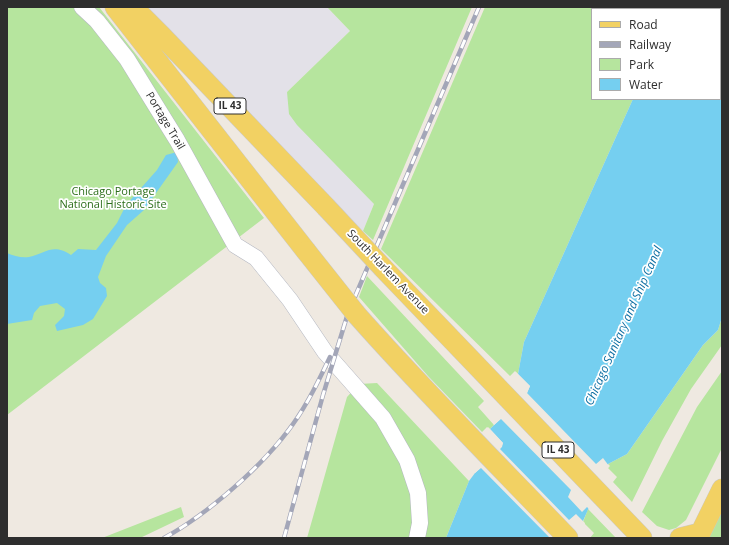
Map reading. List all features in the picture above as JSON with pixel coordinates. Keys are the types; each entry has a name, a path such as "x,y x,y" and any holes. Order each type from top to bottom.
{"main road":[{"name":"IL 43","path":"115,7 346,302 389,351 568,538"},
{"name":"South Harlem Avenue","path":"133,7 476,365 645,537"},
{"path":"680,538 699,535 722,489"}],"street":[{"name":"Portage Trail","path":"82,7 97,21 123,54 143,85 177,140 235,245 256,258 290,300 325,352 383,418 407,460 418,494 420,523 417,538"}],"shaded area":[{"path":"141,7 327,7 350,31 287,92 374,204 363,231"}],"green space":[{"name":"Chicago Portage National Historic Site","path":"7,7 99,7 264,218 7,415"},
{"path":"327,7 472,7 373,240 363,231 374,204 297,125 289,114 287,92 350,31"},
{"path":"485,7 674,7 591,8 591,100 633,100 524,342 518,374 515,371 510,376 381,249"},
{"path":"367,276 484,401 478,407 494,425 490,429 487,427 482,432 428,376 359,297"},
{"path":"722,317 722,345 691,389 662,441 632,502 613,482 617,477 608,468 610,466 608,464 627,454 703,345 718,330"},
{"path":"722,371 722,448 686,520 676,528 669,530 657,526 642,512 697,407"},
{"path":"377,383 469,481 446,538 307,538 347,397 359,384"},
{"path":"722,504 722,538 707,538"},
{"path":"181,507 184,517 140,538 102,538"},
{"path":"588,509 616,538 590,538 594,533 583,522"}],"water":[{"name":"Chicago Sanitary and Ship Canal","path":"722,7 722,317 718,330 703,345 627,454 608,464 583,521 580,538 446,538 469,481 475,473 502,447 503,443 490,429 527,393 530,386 518,374 524,342 633,100 721,100 721,8 674,8"},
{"path":"177,152 178,162 144,210 127,225 106,256 98,277 100,283 106,288 107,296 93,319 83,325 57,331 55,325 64,316 65,309 57,303 40,306 34,313 32,320 7,324 7,253 29,257 54,249 65,251 71,255 78,249 96,250 117,223 126,205 157,170 166,155"}],"pier":[{"path":"516,372 530,386 527,393 596,464 603,458 609,466 590,510 587,507 582,512 568,497 571,490 501,419 494,425 493,423 525,391 527,387 516,376"},
{"path":"488,427 503,443 500,449 569,520 576,514 585,523 582,538 550,538 481,468 475,473 474,472 498,448 501,443 488,430"}],"railway":[{"path":"284,538 323,395 348,313 479,7"},
{"path":"164,538 199,516 217,502 267,456 293,424 313,391 330,357"}]}
